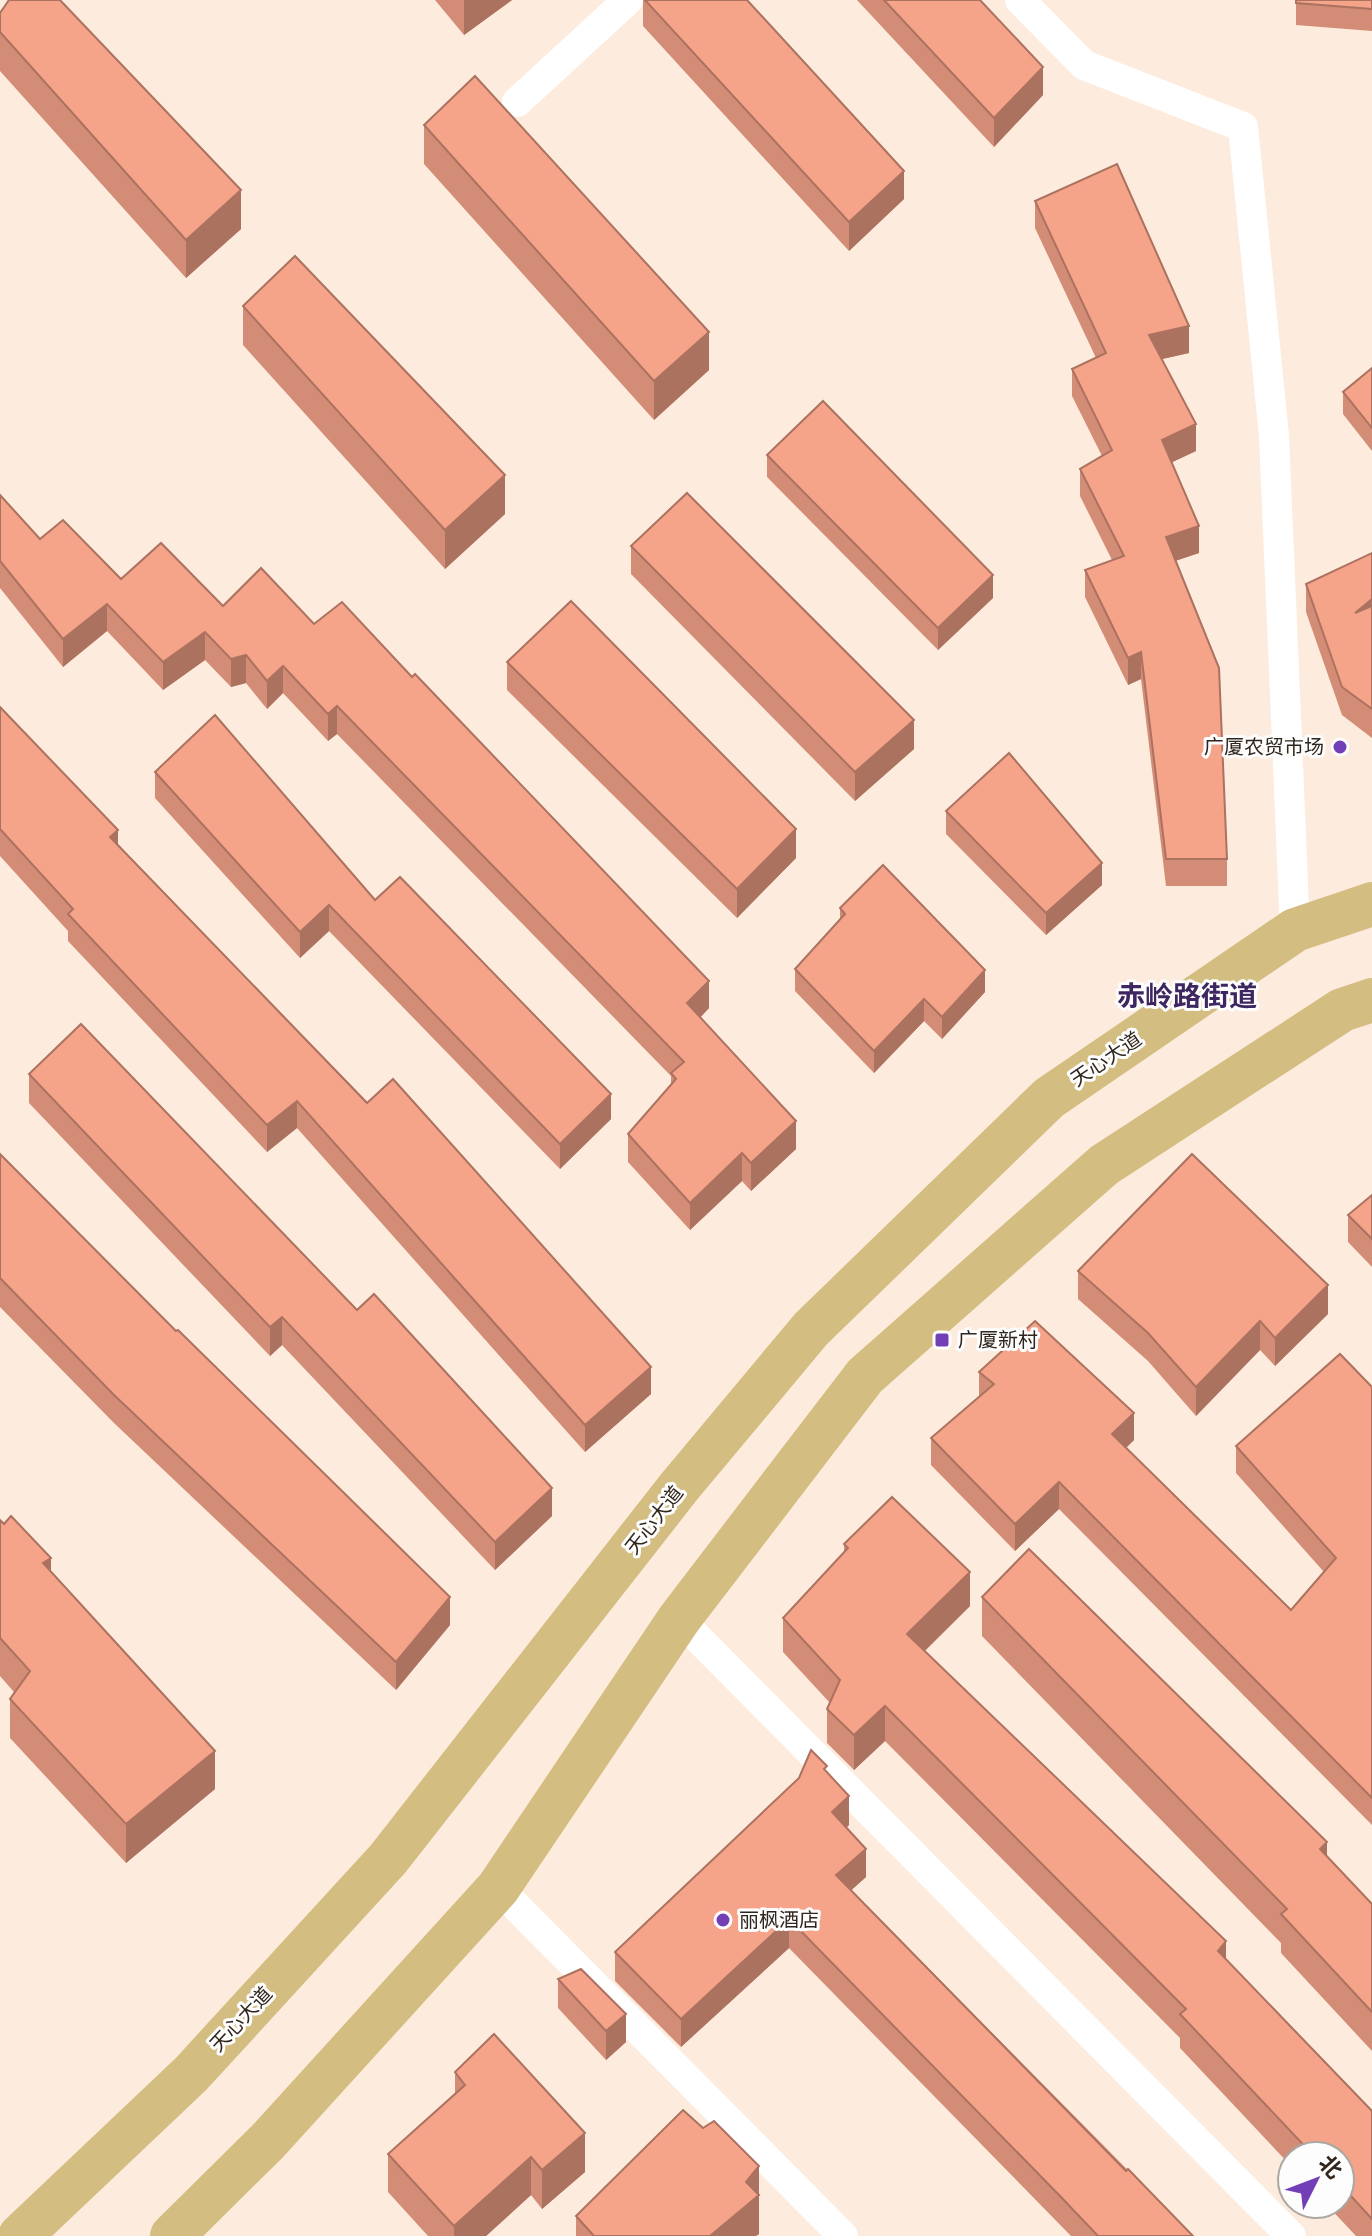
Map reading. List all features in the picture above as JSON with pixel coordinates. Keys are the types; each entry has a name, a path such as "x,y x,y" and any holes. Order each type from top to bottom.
{"main road":[{"name":"天心大道","path":"20,2236 191,2074 388,1859 679,1487 811,1329 1049,1098 1295,930 1372,904"},
{"path":"172,2236 268,2141 498,1888 679,1619 865,1376 1104,1165 1342,1010 1372,1000"}],"street":[{"path":"517,102 628,0"},
{"path":"1020,0 1084,65 1243,127 1274,436 1295,930"},
{"path":"679,1619 1291,2236"},
{"path":"498,1888 843,2236"}],"building":[{"path":"9,0 60,0 241,190 186,240 0,32 0,13"},
{"path":"645,0 747,0 904,171 849,222"},
{"path":"884,0 980,0 1043,67 994,118"},
{"path":"1296,0 1372,0 1372,9 1296,3"},
{"path":"475,76 709,332 654,381 424,125"},
{"path":"1117,164 1189,326 1149,335 1196,424 1162,440 1199,526 1166,537 1219,668 1227,859 1166,859 1141,652 1128,658 1085,570 1124,556 1080,469 1112,450 1072,369 1106,353 1035,201"},
{"path":"295,256 505,475 445,530 243,306"},
{"path":"1372,368 1372,428 1343,392"},
{"path":"823,401 993,575 938,628 767,455"},
{"path":"687,493 914,720 855,772 631,546"},
{"path":"0,495 40,539 63,520 121,579 161,543 223,606 261,568 314,624 342,602 709,981 687,1003 796,1121 751,1163 742,1153 690,1203 628,1134 676,1079 671,1073 684,1062 337,706 328,714 283,666 267,681 246,655 231,659 205,632 163,662 107,604 63,639 0,561"},
{"path":"1372,553 1372,599 1355,613 1372,606 1372,709 1342,687 1306,584"},
{"path":"571,601 796,829 737,889 507,662"},
{"path":"0,707 118,830 110,837 367,1103 393,1079 651,1367 585,1425 297,1101 267,1125 68,914 73,909 0,829"},
{"path":"215,715 375,900 400,877 611,1094 560,1144 329,905 300,932 155,772"},
{"path":"1009,753 1102,863 1046,913 946,811"},
{"path":"883,865 985,970 942,1017 924,999 874,1051 795,969 845,914 840,908"},
{"path":"81,1024 357,1310 374,1294 552,1488 495,1542 282,1317 270,1327 29,1074"},
{"path":"0,1154 176,1331 450,1597 396,1662 114,1395 0,1278"},
{"path":"1192,1154 1328,1285 1275,1338 1260,1321 1196,1387 1148,1333 1078,1271"},
{"path":"1372,1195 1372,1239 1348,1215"},
{"path":"1035,1321 1134,1413 1112,1434 1291,1610 1336,1558 1236,1446 1340,1354 1372,1387 1372,1798 1059,1482 1015,1524 931,1438 994,1384 979,1372"},
{"path":"892,1497 970,1572 907,1634 1226,1941 1218,1951 1372,2111 1372,2219 1356,2202 1356,2140 1299,2140 1180,2014 1186,2009 885,1706 854,1735 827,1709 840,1680 783,1618 848,1548 844,1544"},
{"path":"11,1516 51,1558 43,1563 215,1751 126,1824 10,1699 30,1671 0,1638 0,1520 4,1524"},
{"path":"1029,1549 1327,1842 1320,1849 1372,1904 1372,2012 1281,1914 1287,1909 982,1597"},
{"path":"811,1750 849,1796 832,1812 866,1849 836,1875 1193,2236 1098,2236 789,1919 681,2019 615,1952 799,1778"},
{"path":"581,1969 626,2014 606,2031 558,1979"},
{"path":"494,2034 585,2133 542,2170 531,2157 454,2226 388,2154 465,2085 455,2072"},
{"path":"683,2110 703,2128 714,2121 759,2166 746,2182 759,2195 710,2236 594,2236 576,2216"}],"place":[{"name":"广厦农贸市场","path":"1340,747"},
{"name":"广厦新村","path":"942,1340"},
{"name":"丽枫酒店","path":"723,1920"}],"district":[{"name":"赤岭路街道","path":"1187,996"}]}
